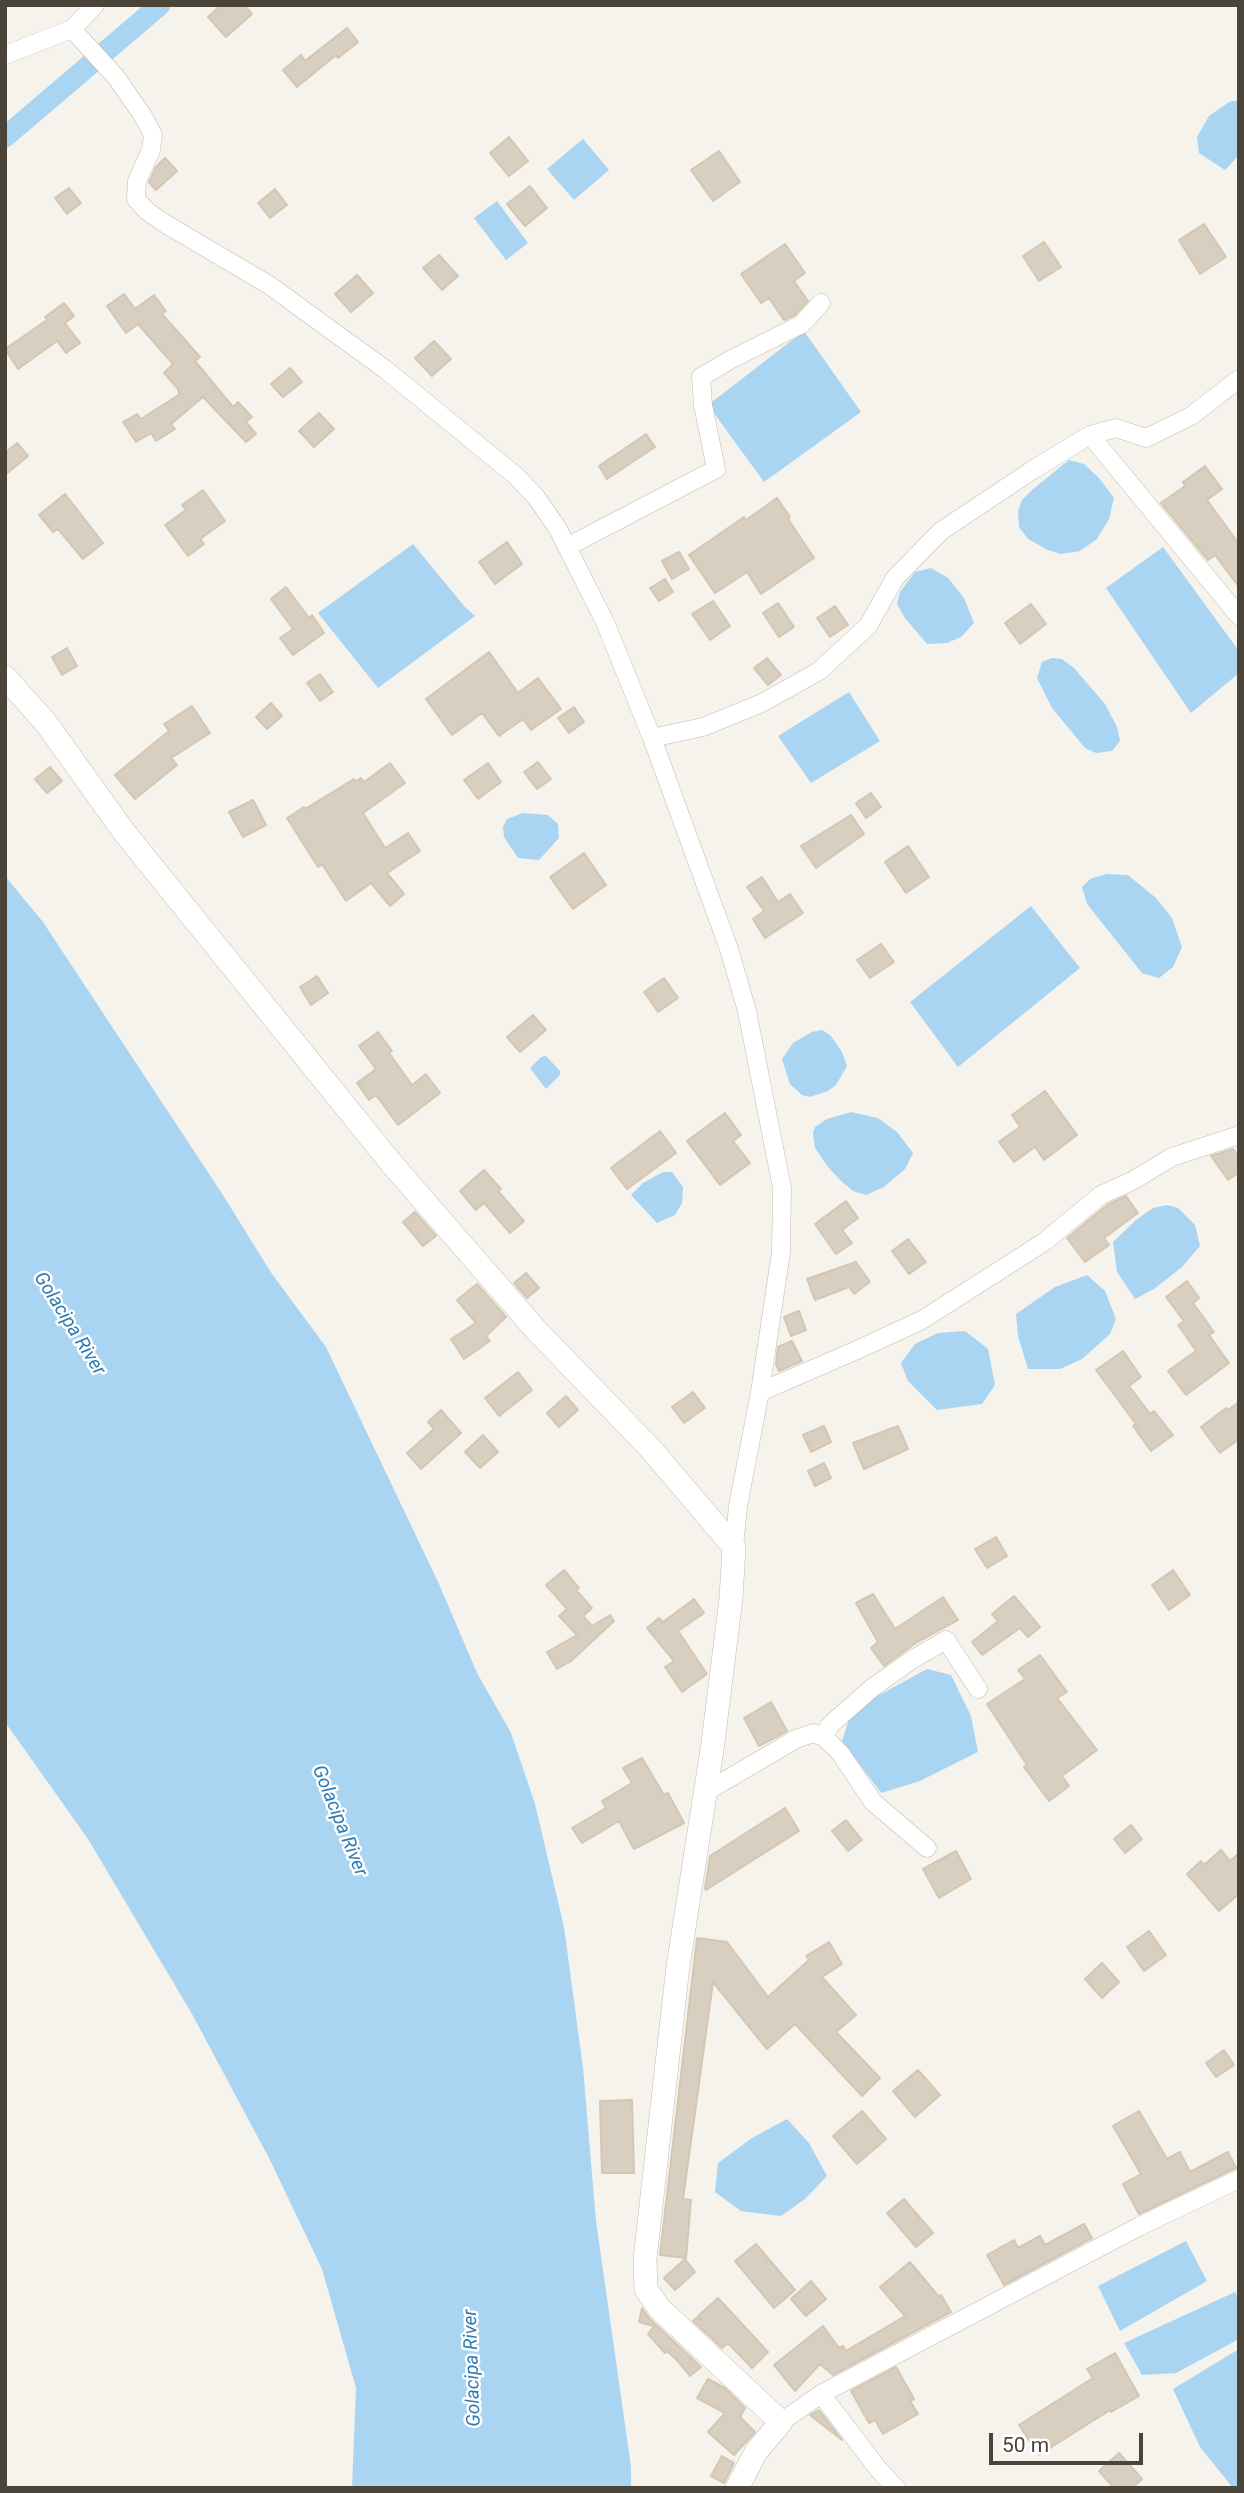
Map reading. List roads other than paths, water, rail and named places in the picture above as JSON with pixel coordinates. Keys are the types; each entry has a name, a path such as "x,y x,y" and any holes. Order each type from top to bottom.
{"street":[{"path":"5,55 72,29 95,5"},
{"path":"72,29 116,77 153,135 151,150 137,181 136,199 147,211 269,285 386,370 516,476 536,498 558,529 605,622 652,738 729,949 747,1012 782,1188 781,1252 760,1392 738,1506 724,1653 663,2088 646,2259 646,2289 659,2308 781,2422"},
{"path":"567,547 716,469 703,405 701,377 802,324 821,303"},
{"path":"652,738 715,722 762,703 819,671 868,626 895,578 941,531 1031,471 1090,435 1115,428 1146,438 1191,416 1239,379"},
{"path":"1090,435 1239,616"},
{"path":"5,677 46,723 124,832 392,1164 536,1330 650,1448 734,1547"},
{"path":"760,1392 922,1320 1044,1242 1101,1195 1132,1181 1172,1157 1239,1135"},
{"path":"824,1737 830,1725 872,1688 946,1640 978,1689"},
{"path":"704,1793 796,1739 813,1733 824,1737 841,1754 873,1802 927,1848"},
{"path":"737,2488 756,2452 781,2422 821,2394 1140,2226 1239,2179"},
{"path":"821,2394 896,2488"}],"water":[{"path":"1239,100 1239,155 1225,170 1199,153 1197,137 1209,116 1229,102"},
{"path":"583,139 609,170 574,200 547,169"},
{"path":"497,201 528,243 506,260 474,218"},
{"path":"804,331 861,412 764,482 708,405"},
{"path":"1069,460 1084,464 1114,498 1109,519 1097,539 1080,551 1061,554 1028,539 1019,527 1018,511 1022,500 1032,490"},
{"path":"413,544 475,616 378,688 318,613"},
{"path":"1163,547 1239,651 1239,673 1191,713 1106,588"},
{"path":"931,568 948,578 964,598 974,623 961,637 947,643 927,644 897,604 900,592 915,572"},
{"path":"1052,658 1062,659 1074,668 1105,704 1117,727 1120,741 1112,751 1096,753 1085,748 1052,708 1037,678 1042,662"},
{"path":"849,692 880,741 811,783 778,736"},
{"path":"523,813 548,815 558,824 559,838 539,860 518,858 504,837 503,827 507,819"},
{"path":"1107,874 1128,875 1156,898 1172,918 1182,947 1173,967 1159,978 1142,973 1087,904 1082,887 1090,879"},
{"name":"Golacipa River","path":"5,876 43,922 272,1274 326,1347 439,1584 477,1673 511,1733 535,1804 564,1927 583,2068 596,2221 631,2467 631,2488 352,2488 356,2388 322,2269 270,2160 192,2014 88,1839 5,1722"},
{"path":"1031,906 1080,968 958,1067 910,1002"},
{"path":"822,1030 830,1035 841,1050 847,1066 836,1085 810,1097 802,1095 790,1084 782,1059 793,1043 812,1032"},
{"path":"546,1056 560,1071 560,1075 546,1089 530,1068 541,1057"},
{"path":"851,1112 878,1118 897,1132 913,1153 905,1169 884,1187 866,1195 853,1191 841,1181 815,1148 815,1127 827,1119"},
{"path":"663,1172 672,1172 683,1187 682,1203 675,1215 657,1223 631,1195 643,1183"},
{"path":"1167,1205 1178,1208 1195,1225 1200,1246 1182,1267 1154,1289 1135,1299 1117,1272 1113,1242 1153,1208"},
{"path":"1087,1275 1105,1291 1116,1319 1110,1334 1082,1359 1060,1369 1028,1369 1018,1336 1016,1314 1055,1287"},
{"path":"965,1331 988,1349 995,1385 982,1404 937,1410 908,1381 901,1363 915,1344 938,1333"},
{"path":"927,1669 951,1675 971,1716 978,1752 920,1781 881,1793 842,1741 852,1710"},
{"path":"787,2119 809,2143 827,2176 805,2199 781,2216 741,2211 715,2192 718,2163 752,2138"},
{"path":"1186,2241 1207,2281 1120,2331 1098,2286"},
{"path":"1235,2292 1239,2299 1239,2339 1176,2373 1142,2375 1124,2343"},
{"path":"1239,2349 1239,2488 1233,2488 1200,2447 1173,2389"}],"waterway":[{"path":"5,137 160,5"}]}
